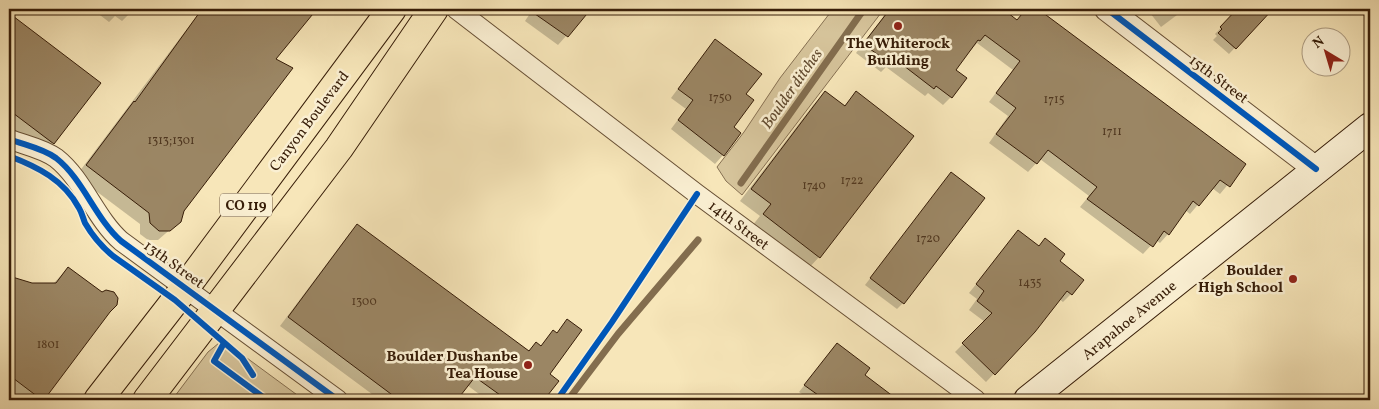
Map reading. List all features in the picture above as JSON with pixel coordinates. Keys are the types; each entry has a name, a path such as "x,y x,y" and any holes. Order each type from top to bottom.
{"main road":[{"name":"Canyon Boulevard","path":"98,400 185,288 392,9"},
{"name":"CO 119","path":"147,400 339,148 434,9"},
{"name":"Arapahoe Avenue","path":"1028,400 1370,127"}],"street":[{"name":"14th Street","path":"456,9 690,188 976,400"},
{"name":"15th Street","path":"1107,9 1316,169"},
{"name":"13th Street","path":"9,139 46,152 60,162 114,234 136,253 217,310 338,400"}],"shaded area":[{"path":"833,9 884,9 742,195 726,181 717,167 744,132 780,78"},
{"path":"219,343 236,350 304,400 172,400 208,352"}],"building":[{"path":"202,9 317,9 276,59 293,68 184,211 181,222 170,231 159,231 150,223 149,213 86,165 135,102"},
{"path":"528,9 591,9 568,37"},
{"path":"890,9 1003,9 1017,20 1026,9 1038,9 1246,164 1230,187 1220,180 1199,206 1193,201 1169,235 1164,231 1153,247 1087,199 1097,187 1048,150 1037,164 996,134 1016,108 996,93 1020,61 985,35 980,41 978,40 956,70 967,78 952,98 936,86 934,89 895,59 891,64 863,44"},
{"path":"1237,9 1273,9 1236,49 1218,33 1222,29 1220,27"},
{"path":"9,13 101,83 54,144 9,110"},
{"path":"715,39 762,74 746,94 754,100 734,127 741,133 724,156 678,120 693,100 678,89"},
{"path":"825,91 845,106 856,91 914,136 820,258 763,214 771,204 751,189"},
{"path":"951,172 985,198 904,304 870,278"},
{"path":"357,224 529,351 536,342 541,346 553,330 557,333 567,319 582,330 550,374 559,381 544,400 507,400 475,377 457,400 399,400 288,317"},
{"path":"1018,230 1039,246 1045,238 1065,254 1060,261 1084,280 1072,295 1067,291 1035,332 995,375 962,343 992,313 977,301 984,291 976,284"},
{"path":"68,267 102,292 106,290 114,292 118,298 117,305 44,400 42,400 9,375 9,276 32,283 56,283"},
{"path":"837,343 870,368 865,375 898,400 825,400 804,385"}],"waterway":[{"name":"Boulder ditches","path":"741,183 864,9"},
{"name":"Boulder ditches","path":"568,400 618,334 698,240"}],"cycle path":[{"path":"1107,9 1316,169"},
{"path":"9,139 39,149 56,158 82,187 104,221 121,241 338,400"},
{"path":"9,156 40,170 58,182 73,198 85,223 105,249 175,300 242,358 253,375"},
{"path":"557,400 612,322 697,194"},
{"path":"224,343 214,361 267,400"}],"place":[{"name":"The Whiterock Building","path":"898,26"},
{"name":"Boulder High School","path":"1293,279"},
{"name":"Boulder Dushanbe Tea House","path":"528,365"}]}
